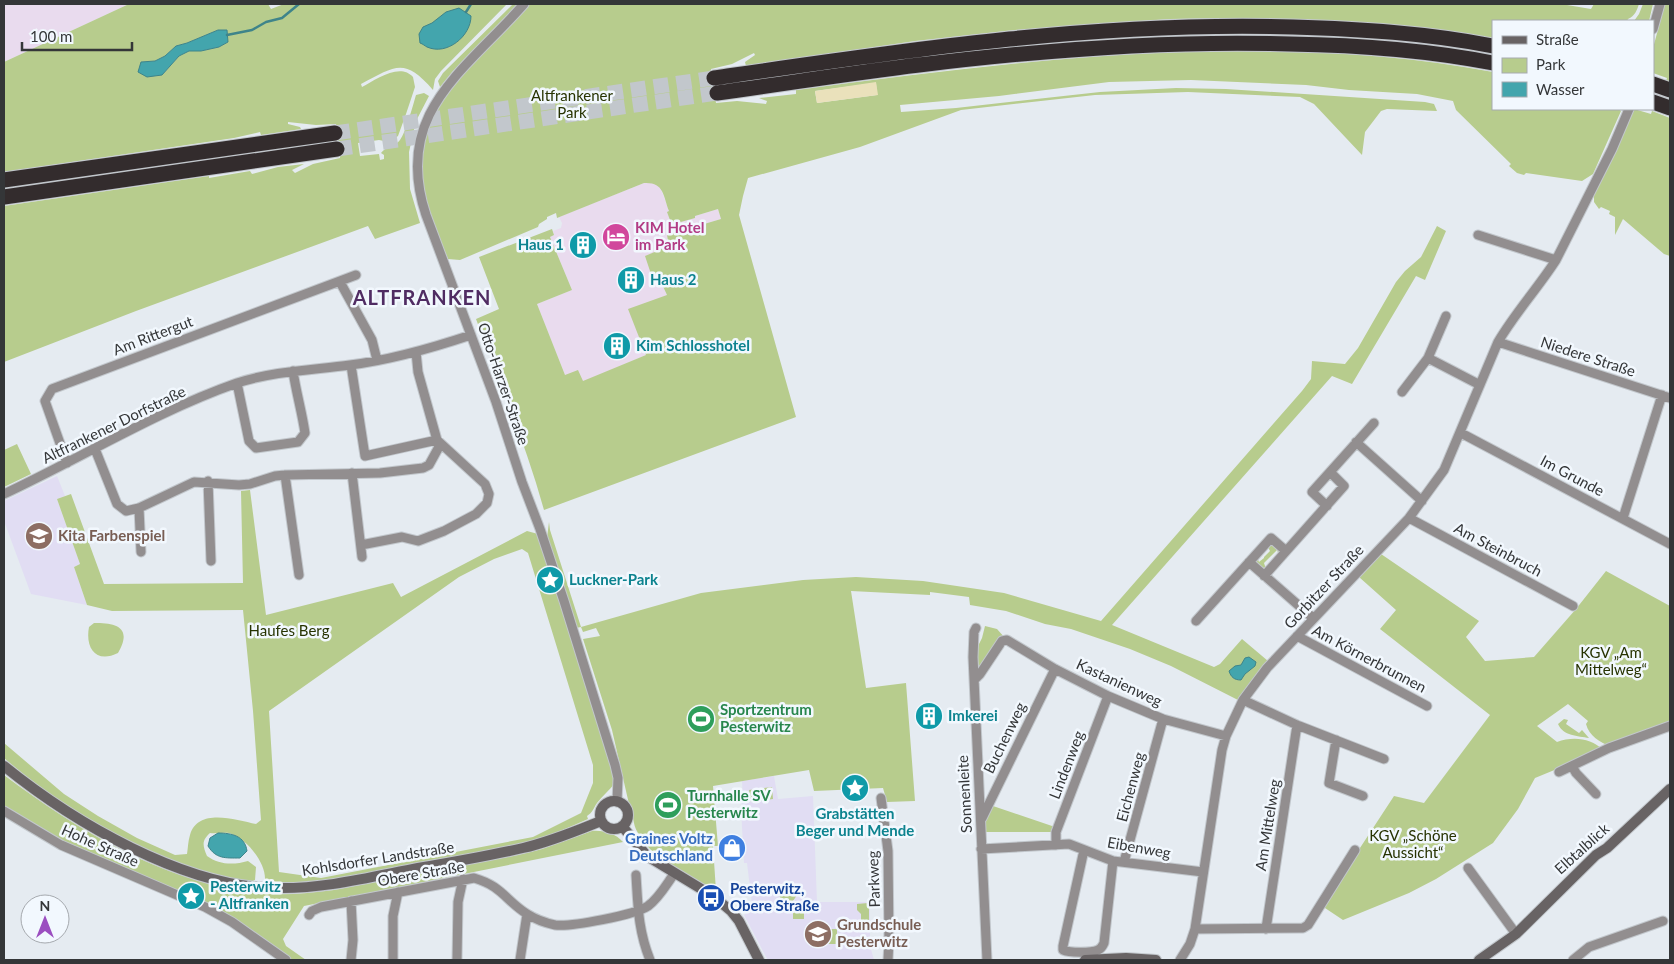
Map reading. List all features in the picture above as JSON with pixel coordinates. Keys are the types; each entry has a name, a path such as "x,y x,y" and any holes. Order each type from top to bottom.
{"highway":[{"path":"714,78 917,49 1016,38 1101,31 1188,27 1265,26 1358,30 1434,37 1492,46"},
{"path":"717,93 918,65 1082,49 1178,44 1263,43 1356,46 1492,63"},
{"path":"1654,102 1670,108"},
{"path":"4,180 335,133"},
{"path":"4,197 337,149"}],"street":[{"name":"Otto-Harzer-Straße","path":"524,4 457,73 444,89 426,118 418,154 419,188 422,205 496,402 522,482 542,534 605,731 618,778 617,802"},
{"path":"1654,25 1660,4"},
{"name":"Gorbitzer Straße","path":"1180,960 1190,944 1194,929 1222,750 1226,736 1243,700 1267,668 1409,518 1444,470 1498,342 1507,326 1548,274 1556,260 1612,149 1629,110"},
{"path":"1478,235 1556,260"},
{"name":"Am Rittergut","path":"67,464 44,401 52,389 356,275"},
{"path":"340,282 372,340 377,360"},
{"path":"1402,392 1428,358 1446,316"},
{"name":"Altfrankener Dorfstraße","path":"4,494 176,408 237,383 264,375 351,365 416,352 471,335"},
{"name":"Niedere Straße","path":"1498,342 1666,397"},
{"path":"361,545 402,537 418,541 444,531 476,514 487,503 489,494 484,484 438,442 418,372 416,352"},
{"path":"1428,358 1480,385"},
{"path":"351,365 365,456 438,442"},
{"path":"237,383 249,441 256,448 298,442 305,433 293,371"},
{"path":"1623,518 1666,397"},
{"path":"1327,506 1312,492 1374,423"},
{"name":"Im Grunde","path":"1461,433 1670,544"},
{"path":"95,449 117,504 126,512 139,508 194,482 208,481 239,485 250,484 285,474 403,472 423,468 429,465 438,442"},
{"path":"1356,442 1422,501"},
{"path":"1264,576 1344,486 1330,472"},
{"path":"352,473 362,556"},
{"path":"285,474 299,575"},
{"path":"208,481 211,561"},
{"path":"139,508 141,552"},
{"name":"Am Steinbruch","path":"1409,518 1573,606"},
{"path":"1196,621 1271,538 1286,551"},
{"path":"1249,562 1313,618"},
{"name":"Sonnenleite","path":"976,628 974,632 974,680 987,960"},
{"name":"Am Körnerbrunnen","path":"1297,636 1427,706"},
{"name":"Kastanienweg","path":"974,680 1002,641 1006,640 1054,669 1108,696 1163,719 1226,736"},
{"name":"Buchenweg","path":"981,820 1054,669"},
{"name":"Lindenweg","path":"1056,845 1056,832 1108,696"},
{"path":"1243,700 1298,725 1384,758"},
{"name":"Eichenweg","path":"1124,862 1163,719"},
{"name":"Am Mittelweg","path":"1266,929 1298,725"},
{"path":"1559,772 1609,748 1670,726"},
{"path":"1336,740 1329,783 1363,796"},
{"name":"Kohlsdorfer Landstraße","path":"4,766 67,812 147,856 193,873 235,884 274,888 318,887 515,850 551,840 601,821"},
{"path":"1572,766 1596,794"},
{"name":"Elbtalblick","path":"1479,960 1516,934 1596,855 1607,848 1670,789"},
{"name":"Parkweg","path":"881,798 888,851 888,960"},
{"path":"608,802 617,802 627,810 627,819 622,826 610,828 601,821 600,812 608,802"},
{"name":"Hohe Straße","path":"4,811 61,846 189,899 232,922 286,960"},
{"path":"622,826 647,856 713,896 732,911 759,960"},
{"name":"Eibenweg","path":"981,849 1069,844 1113,861 1203,872"},
{"path":"1084,850 1063,946 1063,950 1068,953 1097,951 1102,948 1113,861"},
{"path":"1194,929 1303,928 1308,925 1355,850"},
{"path":"1468,868 1516,934"},
{"name":"Obere Straße","path":"310,915 312,911 320,907 351,900 474,878 488,882 527,914 540,920 555,925 574,924 638,911 655,900 674,874"},
{"path":"636,875 642,942 650,960"},
{"path":"456,960 458,902 462,880"},
{"path":"393,960 393,916 398,892"},
{"path":"351,900 352,960"},
{"path":"520,960 527,914"},
{"path":"1573,960 1590,947 1662,921"},
{"path":"1085,960 1126,958 1156,960"}],"shaded area":[{"path":"4,4 129,4 4,62"},
{"path":"653,182 660,186 669,211 695,218 695,216 718,209 721,219 667,235 669,246 655,282 660,280 667,295 646,355 583,382 565,375 537,304 572,290 550,237 554,235 553,231 561,228 562,223 559,217 644,183"},
{"name":"Kita Farbenspiel","path":"57,476 65,496 57,499 80,564 74,567 87,605 31,594 4,521 4,501"},
{"path":"774,776 778,799 813,796 817,902 870,902 870,946 874,960 768,960 765,955 744,915 750,911 752,904 747,863 744,863 741,809 743,800 742,781"}],"green space":[{"path":"129,4 268,4 271,9 284,4 507,4 441,71 435,79 433,90 414,73 407,69 399,68 392,69 361,84 362,87 380,77 401,71 413,77 415,87 398,136 389,142 379,140 358,143 360,156 379,154 380,160 384,159 384,155 381,153 398,142 402,136 416,95 424,93 429,96 416,121 409,152 410,189 420,223 375,239 368,226 136,311 4,362 4,206 209,176 209,178 250,171 252,174 278,167 304,164 292,170 295,173 313,164 340,158 336,124 316,125 288,122 288,124 300,127 301,129 261,135 260,132 234,138 4,172 4,62","holes":["218,30 228,42 219,47 201,51 189,51 179,56 162,75 142,62 155,61 165,56 176,46"]},
{"path":"513,4 518,4 440,87 438,81 443,73"},
{"name":"Altfrankener Park","path":"530,4 1561,4 1591,9 1594,4 1639,4 1635,13 1628,20 1492,20 1492,38 1431,29 1358,22 1229,18 1170,19 1015,30 915,41 746,66 745,62 755,55 754,53 732,64 711,69 716,103 737,101 766,104 767,101 759,98 796,94 796,90 969,68 1144,54 1232,51 1320,52 1407,59 1492,72 1492,110 1621,111 1593,174 1582,181 1517,173 1509,166 1511,164 1456,110 1453,101 1417,94 1349,90 1306,85 1191,80 1109,82 999,96 900,105 901,112 956,108 1100,92 1176,88 1226,89 1425,102 1434,104 1437,111 1387,109 1381,111 1365,132 1362,155 1314,104 1300,97 1188,92 1095,95 961,110 860,147 748,178 739,215 796,417 544,510 521,438 476,319 499,309 479,257 552,229 554,235 550,237 572,290 537,304 565,375 578,370 583,381 646,355 628,309 667,295 660,280 654,283 645,256 669,246 667,235 721,219 718,209 670,225 667,212 669,211 662,191 656,185 644,183 557,218 556,213 547,217 538,227 460,260 448,259 431,219 424,194 422,168 425,142 432,116 438,105 447,91 481,53","holes":["876,83 877,95 817,103 815,91"]},
{"path":"1643,4 1653,4 1649,20 1635,20"},
{"path":"1665,4 1670,4 1670,82 1666,81 1667,78 1654,73 1654,44"},
{"path":"1634,110 1651,114 1652,111 1670,118 1670,256 1664,254 1623,219 1615,235 1615,217 1609,214 1610,211 1601,207 1599,209 1594,202 1594,195 1616,152"},
{"path":"1437,226 1446,231 1425,280 1416,276 1352,384 1332,376 1112,625 1214,667 1220,664 1242,639 1268,661 1238,700 1171,666 1130,649 1071,629 1045,624 1006,611 970,605 969,597 930,592 930,595 851,591 866,688 906,683 915,801 887,802 883,788 814,791 809,770 713,786 718,846 713,846 716,891 663,860 653,852 636,830 612,730 583,639 600,636 596,628 583,632 581,627 701,593 803,580 856,577 923,581 1004,593 1101,621 1302,391 1311,379 1312,361 1345,364 1358,348 1396,282 1421,257"},
{"path":"17,444 31,474 4,487 4,450"},
{"name":"Haufes Berg","path":"250,490 266,615 393,583 401,597 527,531 538,534 601,730 615,783 587,816 588,819 549,836 521,844 316,883 268,883 265,880 259,859 248,845 229,833 210,833 205,839 204,844 207,856 216,861 227,863 248,861 256,867 255,880 250,882 216,875 150,852 88,819 31,780 4,758 4,743 64,794 137,838 175,855 187,854 190,835 194,826 201,821 209,818 228,818 256,824 261,820 243,610 112,611 87,605 74,567 80,564 57,499 71,494 104,584 243,583 241,491","holes":["522,549 528,553 593,765 593,783 581,813 533,837 321,878 279,872 269,711 459,577 494,559"]},
{"path":"549,522 550,530 581,627 576,628 547,538"},
{"path":"1270,543 1281,551 1279,555 1277,550 1264,563 1266,569 1264,569 1255,563 1257,557 1259,562 1270,551 1267,545"},
{"path":"1381,554 1479,621 1466,637 1485,661 1534,657 1606,571 1670,606 1670,724 1611,747 1592,735 1587,728 1586,724 1588,721 1568,704 1537,726 1557,742 1569,739 1582,739 1593,743 1603,750 1535,778 1518,809 1493,843 1436,879 1409,893 1343,920 1322,906 1394,796 1424,803 1490,715 1380,629 1396,610 1359,577"},
{"path":"94,623 109,624 120,628 124,637 118,653 104,657 94,652 88,635 89,627"},
{"path":"985,626 997,629 1005,638 978,670 977,648"},
{"path":"1564,719 1568,720 1566,724 1579,733 1582,730 1589,738 1571,735 1563,731 1558,724"},
{"path":"4,775 92,834 156,866 189,878 223,887 267,894 334,890 518,855 542,849 592,831 609,833 623,842 304,906 283,939 286,946 306,960 289,960 257,936 63,843 4,806"},
{"path":"772,787 773,799 751,802 749,790"},
{"path":"993,806 1055,827 1053,832 985,832 984,825"},
{"path":"786,887 797,895 793,901 784,901 780,898 779,890"},
{"path":"868,903 869,925 861,925 861,914 857,910 857,904"},
{"path":"804,906 804,919 793,919 793,907"},
{"path":"821,929 837,929 837,944 821,944"}],"sand":[{"path":"876,82 878,95 817,103 815,91"}],"water":[{"path":"459,8 471,16 467,31 462,37 450,46 442,49 427,47 420,43 419,34 423,27 432,23 446,12"},
{"path":"218,30 227,30 228,42 219,47 201,51 189,51 179,56 162,75 147,77 138,72 141,62 155,61 165,56 176,46"},
{"path":"1249,657 1256,662 1255,666 1241,680 1233,678 1229,671 1235,666 1241,665 1245,658"},
{"path":"218,833 237,836 244,842 247,851 240,858 218,856 208,846 210,838"}],"waterway":[{"path":"227,35 252,30 266,22 282,18 299,4"},
{"path":"466,12 471,4"}],"tunnel":[{"path":"335,133 714,78"},
{"path":"337,149 717,93"}],"place":[{"name":"KIM Hotel im Park","path":"616,237"},
{"name":"Haus 1","path":"583,245"},
{"name":"Haus 2","path":"631,280"},
{"name":"Kim Schlosshotel","path":"617,346"},
{"name":"Kita Farbenspiel","path":"39,536"},
{"name":"Luckner-Park","path":"550,580"},
{"name":"Imkerei","path":"929,716"},
{"name":"Sportzentrum Pesterwitz","path":"701,719"},
{"name":"Grabstätten Beger und Mende","path":"855,788"},
{"name":"Turnhalle SV Pesterwitz","path":"668,805"},
{"name":"Graines Voltz Deutschland","path":"732,848"},
{"name":"Pesterwitz - Altfranken","path":"191,896"},
{"name":"Pesterwitz, Obere Straße","path":"711,898"},
{"name":"Grundschule Pesterwitz","path":"818,934"}],"district":[{"name":"ALTFRANKEN","path":"422,298"}],"park label":[{"name":"KGV „Am Mittelweg“","path":"1611,662"},
{"name":"KGV „Schöne Aussicht“","path":"1413,844"}]}
